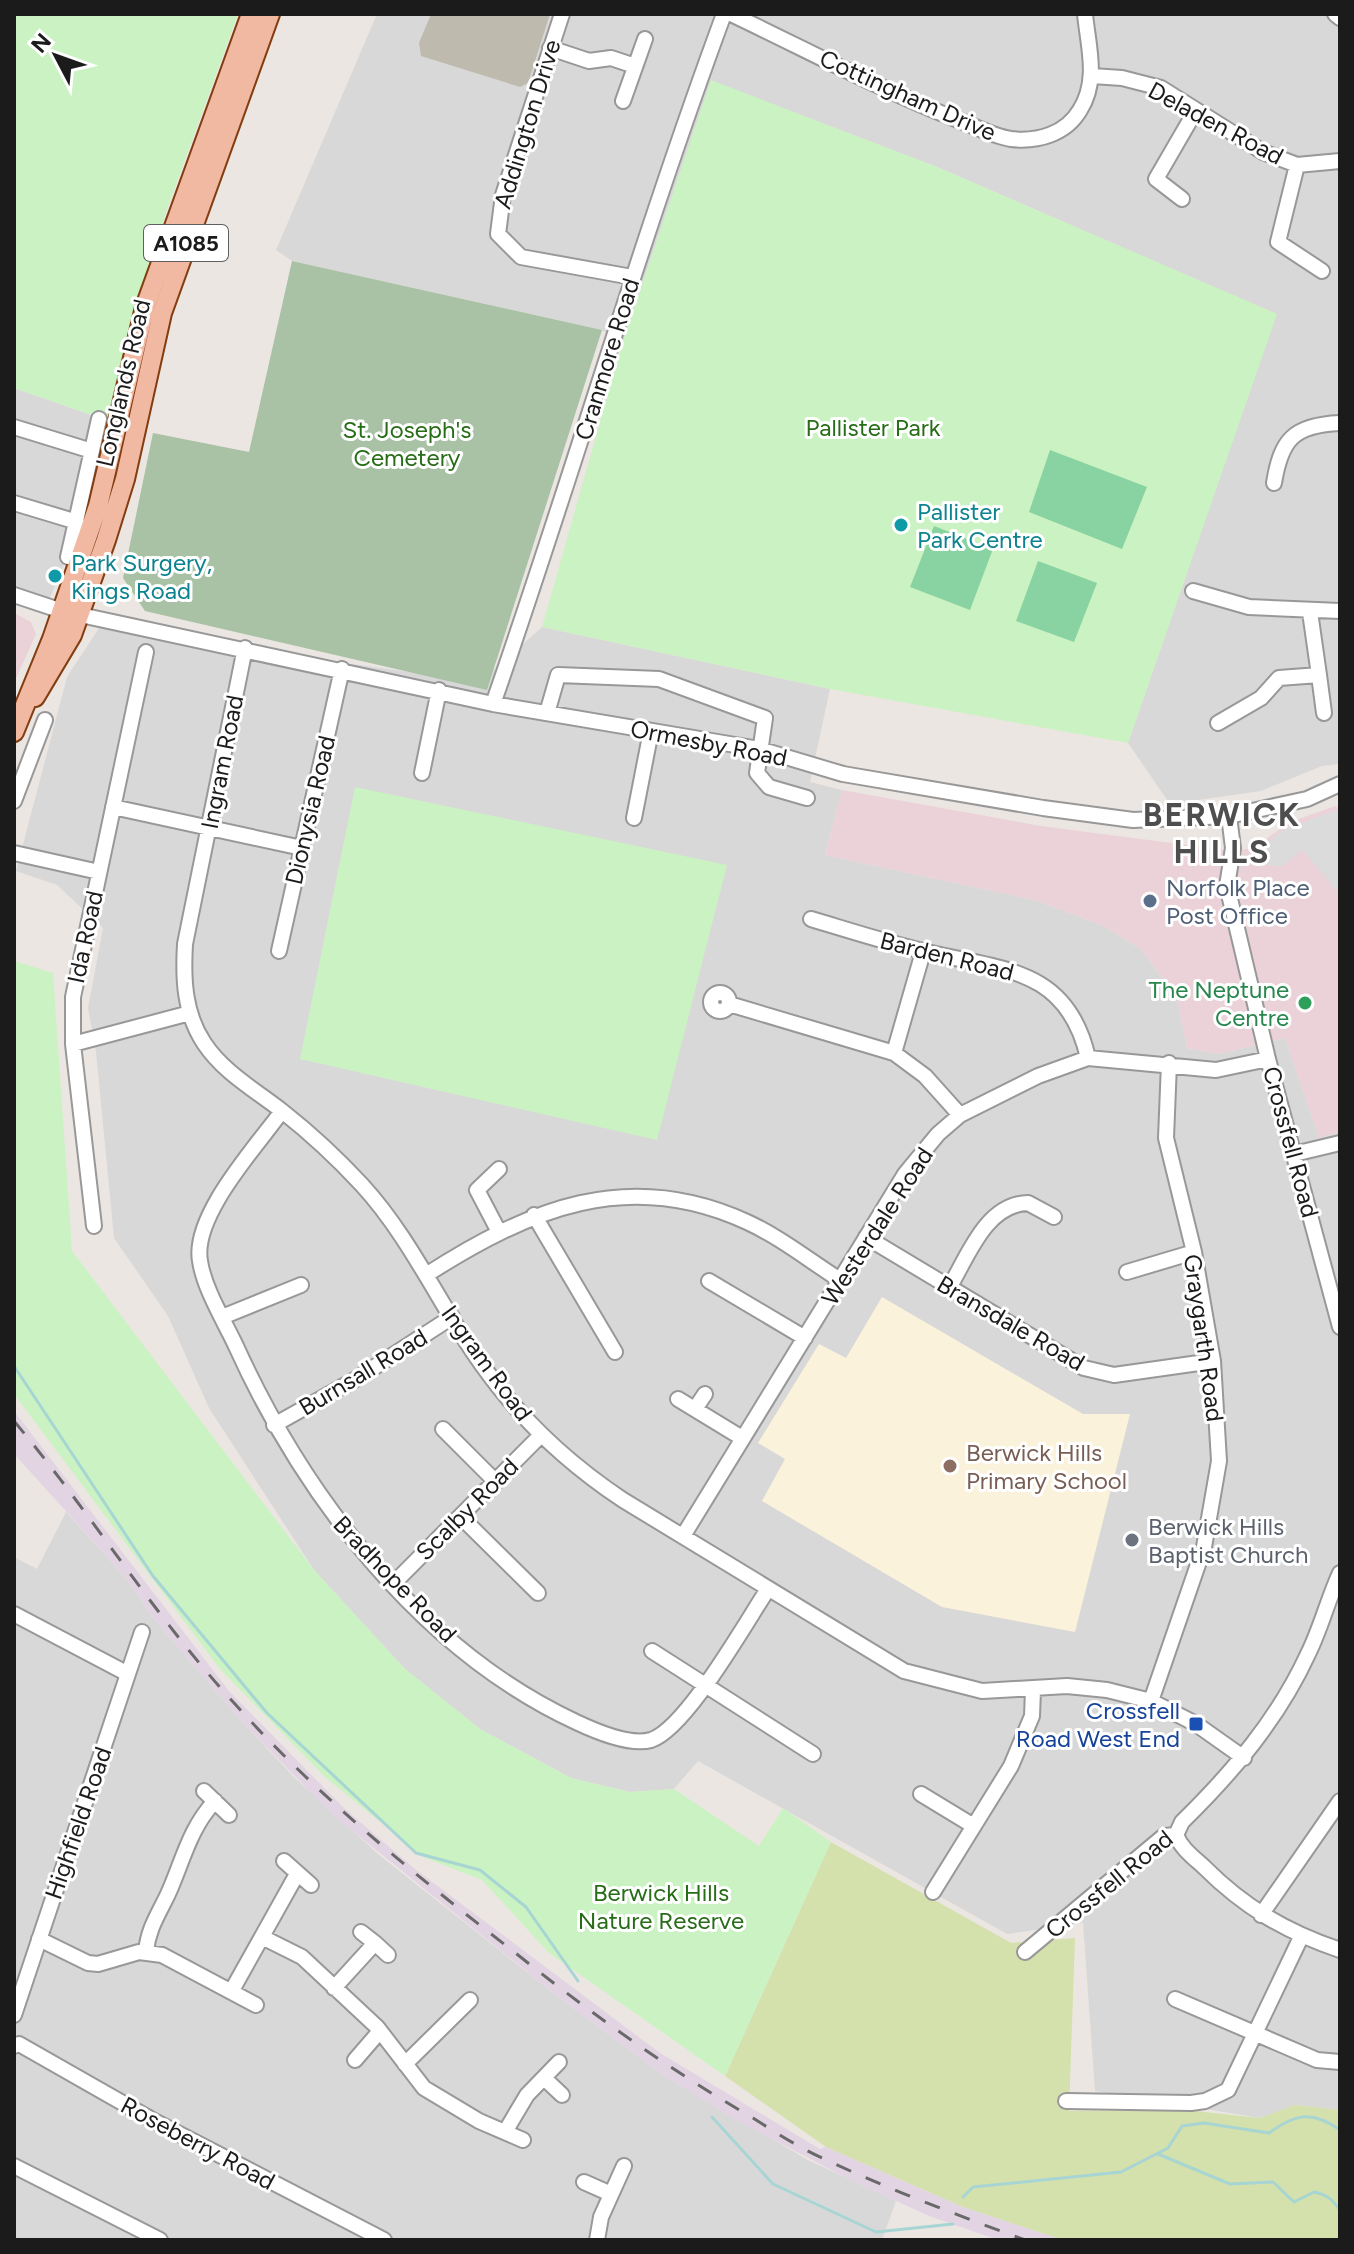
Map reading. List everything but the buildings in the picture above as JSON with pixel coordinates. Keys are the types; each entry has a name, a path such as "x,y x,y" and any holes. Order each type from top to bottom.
{"main road":[{"name":"Longlands Road","path":"14,732 25,710 52,673 71,613 145,307 251,14"},
{"name":"Longlands Road","path":"71,613 125,479 162,313 270,14"}],"street":[{"name":"Addington Drive","path":"562,14 503,195 498,234 521,257 632,277"},
{"name":"Cranmore Road","path":"493,704 550,541 632,277 724,14"},
{"name":"Cottingham Drive","path":"731,14 917,104 1011,139 1033,139 1055,134 1069,124 1081,109 1092,76 1085,14"},
{"path":"1335,14 1340,18"},
{"path":"623,101 645,39"},
{"path":"550,48 589,61 611,58 635,66"},
{"name":"Deladen Road","path":"1092,76 1145,83 1196,110 1263,152 1297,165 1340,161"},
{"path":"1182,199 1156,179 1196,110"},
{"path":"1297,165 1278,242 1322,271"},
{"path":"68,557 99,419"},
{"path":"1274,483 1278,456 1286,441 1323,425 1340,423"},
{"path":"14,427 92,451"},
{"path":"14,503 77,522"},
{"path":"1193,591 1249,607 1340,611"},
{"name":"Ormesby Road","path":"14,595 71,613 245,648 493,704 759,749 843,774 1043,808 1133,820 1229,816 1307,799 1340,784"},
{"path":"1310,612 1324,713"},
{"name":"Ingram Road","path":"245,648 185,944 183,979 190,1013 203,1043 225,1068 325,1147 363,1186 397,1227 497,1385 541,1435 578,1470 904,1671 982,1691 1067,1686 1107,1690 1151,1701 1196,1724 1244,1758"},
{"name":"Ida Road","path":"94,1226 73,1044 73,997 146,652"},
{"name":"Dionysia Road","path":"279,951 342,669"},
{"path":"547,713 558,675 659,679 765,718 757,773 769,787 807,798"},
{"path":"1218,723 1261,698 1279,678 1319,675"},
{"path":"422,773 439,690"},
{"path":"14,801 45,720"},
{"path":"634,818 651,731"},
{"path":"113,807 302,848"},
{"name":"Crossfell Road","path":"1229,816 1233,848 1227,886 1268,1059 1340,1327"},
{"path":"14,853 99,872"},
{"name":"Barden Road","path":"811,918 923,952 1016,970 1059,998 1081,1027 1088,1058"},
{"path":"894,1053 923,952"},
{"path":"735,1005 894,1053 925,1076 960,1115"},
{"path":"73,1044 190,1013"},
{"name":"Westerdale Road","path":"683,1536 905,1174 938,1134 960,1115 1038,1076 1088,1058 1169,1063 1216,1070 1268,1059"},
{"name":"Graygarth Road","path":"1151,1701 1204,1547 1219,1461 1213,1361 1194,1252 1166,1138 1169,1063"},
{"name":"Bradhope Road","path":"282,1111 209,1211 199,1260 222,1317 274,1425 353,1542 456,1644 528,1696 599,1732 647,1741 664,1735 706,1685 768,1589"},
{"path":"1294,1154 1340,1143"},
{"path":"499,1169 477,1190 499,1232"},
{"path":"426,1275 534,1215 605,1197 678,1200 745,1221 840,1280"},
{"path":"949,1288 992,1218 1003,1207 1028,1203 1054,1217"},
{"path":"534,1215 616,1351"},
{"name":"Bransdale Road","path":"866,1237 1084,1368 1114,1375 1213,1361"},
{"path":"1127,1272 1194,1252"},
{"path":"709,1281 805,1338"},
{"path":"222,1317 301,1285"},
{"name":"Burnsall Road","path":"274,1425 356,1379 452,1317"},
{"path":"695,1409 705,1394"},
{"path":"678,1399 742,1438"},
{"path":"443,1429 496,1482"},
{"name":"Scalby Road","path":"394,1583 541,1435"},
{"path":"461,1517 538,1593"},
{"name":"Crossfell Road","path":"1025,1952 1164,1836 1176,1835 1182,1822 1244,1758 1279,1709 1309,1653 1340,1573"},
{"path":"14,1614 128,1674"},
{"name":"Highfield Road","path":"14,2015 142,1632"},
{"path":"652,1651 813,1754"},
{"path":"933,1892 1011,1766 1032,1716 1033,1690"},
{"path":"921,1794 972,1825"},
{"path":"146,1952 148,1930 168,1893 189,1836 209,1796 229,1815"},
{"path":"1261,1915 1334,1822 1340,1801"},
{"path":"1176,1835 1179,1842 1232,1895 1301,1937 1340,1950"},
{"path":"284,1861 311,1885"},
{"path":"231,1992 297,1874"},
{"path":"361,1932 388,1955"},
{"path":"262,1937 302,1957 380,2031 424,2088 479,2121 523,2140"},
{"path":"1066,2101 1191,2103 1205,2101 1228,2090 1301,1937"},
{"path":"39,1939 88,1963 98,1964 146,1952 162,1955 256,2005"},
{"path":"334,1988 375,1943"},
{"path":"1175,1999 1317,2060 1340,2062"},
{"path":"405,2064 443,2024 461,2022 470,2000"},
{"path":"355,2060 380,2031"},
{"name":"Roseberry Road","path":"14,2046 19,2044 156,2122 384,2240"},
{"path":"505,2132 514,2113 559,2062"},
{"path":"544,2078 562,2095"},
{"path":"14,2166 156,2239"},
{"path":"597,2240 597,2228 624,2166"},
{"path":"584,2182 611,2194"}],"shaded area":[{"path":"377,14 1340,14 1340,764 1322,766 1261,791 1170,804 1128,743 1276,314 937,167 711,81 622,344 602,330 292,261 276,250"},
{"path":"431,14 550,14 528,83 520,87 421,56 419,43"},
{"path":"14,388 97,417 64,564 50,598 14,586"},
{"path":"14,613 31,622 36,634 14,683"},
{"name":"BERWICK HILLS","path":"542,627 830,689 810,782 842,790 825,855 1034,900 1102,925 1142,950 1177,999 1187,1048 1219,1054 1285,1038 1319,1138 1340,1132 1340,2110 1295,2105 1260,2118 1095,2091 1083,1923 1007,1934 698,1761 674,1789 630,1792 571,1778 480,1729 404,1668 314,1570 209,1408 168,1316 114,1238 96,1052 88,1008 103,928 57,885 16,871 67,677 99,628 480,682"},
{"path":"842,790 1041,826 1233,851 1253,848 1290,822 1335,806 1340,809 1340,1132 1319,1138 1285,1038 1219,1054 1187,1048 1177,999 1142,950 1102,925 1034,900 825,855"},
{"path":"1336,810 1340,818 1340,894 1302,850 1282,866 1269,866 1257,852 1283,830"},
{"name":"Berwick Hills Primary School","path":"882,1297 1083,1414 1130,1414 1075,1632 942,1607 762,1501 785,1459 758,1443 819,1344 846,1358"},
{"path":"14,1411 229,1691 345,1809 415,1869 660,2053 820,2149 826,2147 963,2207 1063,2240 998,2240 929,2216 850,2180 729,2116 668,2078 561,1999 334,1816 244,1724 155,1620 122,1573 14,1454"},
{"path":"66,1512 122,1573 155,1620 244,1724 293,1776 378,1854 561,1999 668,2078 808,2160 896,2201 882,2240 14,2240 14,1557 37,1569"}],"green space":[{"path":"14,14 238,14 166,212 109,421 14,388"},
{"name":"Pallister Park","path":"711,80 937,167 1277,314 1128,743 830,689 542,627 622,344"},
{"name":"St. Joseph's Cemetery","path":"292,261 602,330 487,690 145,611 123,578 153,433 249,452"},
{"path":"1050,450 1147,487 1122,549 1029,512"},
{"path":"934,526 993,549 970,610 910,587"},
{"path":"1038,561 1097,583 1074,642 1016,621"},
{"path":"355,787 727,865 657,1140 300,1059"},
{"name":"Berwick Hills Nature Reserve","path":"14,961 53,973 72,1251 314,1570 404,1668 480,1729 571,1778 630,1792 674,1789 759,1846 783,1808 831,1842 725,2076 549,1953 482,1880 423,1857 325,1777 220,1669 14,1394"},
{"path":"831,1842 1011,1943 1075,1938 1069,2111 1186,2110 1260,2118 1295,2105 1340,2110 1340,2240 1063,2240 963,2207 826,2147 725,2076"}],"waterway":[{"path":"14,1366 153,1576 267,1713 416,1853 480,1870 526,1907 578,1981"},
{"path":"712,2117 773,2184 876,2232 953,2224"},
{"path":"963,2197 973,2187 1121,2172 1168,2148 1182,2126 1204,2123 1269,2133 1296,2118 1312,2117 1340,2130"},
{"path":"1158,2154 1230,2184 1273,2182 1294,2202 1314,2192 1319,2193 1340,2211"}],"railway":[{"path":"14,1421 177,1636 235,1704 336,1805 444,1896 632,2041 787,2139 872,2180 1025,2240"}],"place":[{"name":"Pallister Park Centre","path":"901,525"},
{"name":"Park Surgery, Kings Road","path":"55,576"},
{"name":"Norfolk Place Post Office","path":"1150,901"},
{"name":"The Neptune Centre","path":"1305,1003"},
{"name":"Berwick Hills Primary School","path":"950,1466"},
{"name":"Berwick Hills Baptist Church","path":"1132,1540"},
{"name":"Crossfell Road West End","path":"1196,1724"}],"district":[{"name":"BERWICK HILLS","path":"1222,834"}]}
